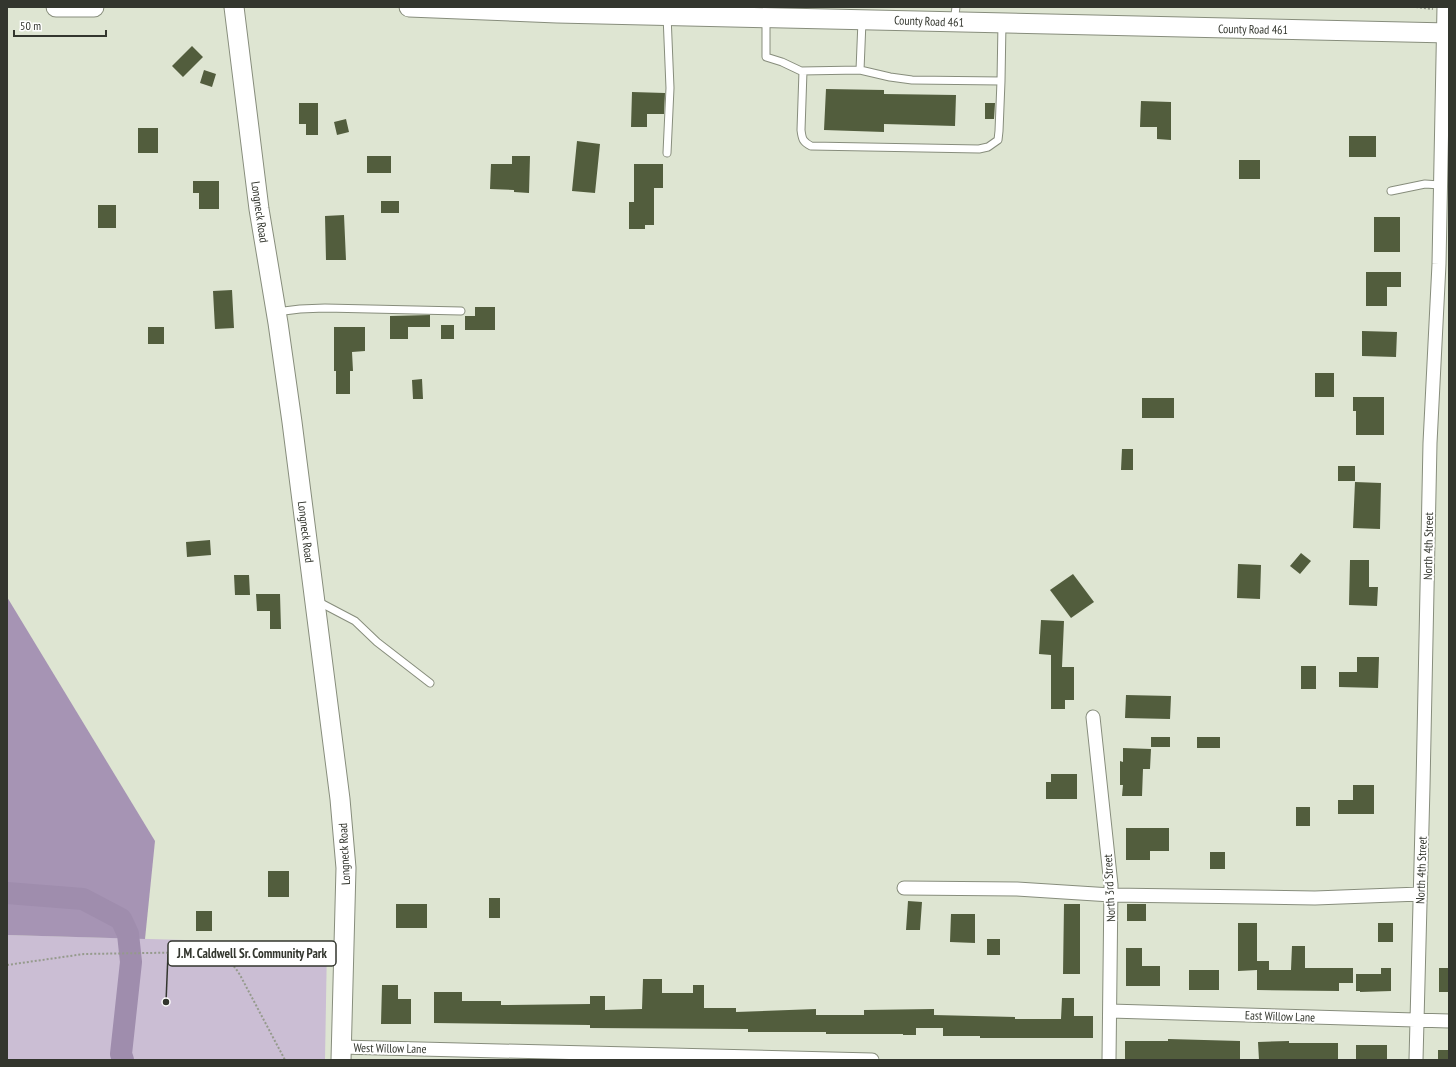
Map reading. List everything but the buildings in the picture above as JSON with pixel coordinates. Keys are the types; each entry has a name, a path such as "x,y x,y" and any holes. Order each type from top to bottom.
{"main road":[{"path":"56,7 94,7"},
{"name":"Longneck Road","path":"234,7 259,209 276,312 338,783 346,868 341,1054"},
{"name":"County Road 461","path":"409,7 862,19 955,14 1002,23 1446,33"}],"street":[{"name":"North 4th Street","path":"1416,1060 1430,443 1439,264 1440,186 1446,33 1444,7"},
{"name":"North 3rd Street","path":"1093,717 1112,885 1109,1060"},
{"path":"904,888 1017,889 1111,895 1315,898 1420,894"},
{"name":"East Willow Lane","path":"1110,1011 1449,1021"},
{"name":"West Willow Lane","path":"341,1054 872,1060"}],"lane":[{"path":"667,15 670,88 667,153"},
{"path":"766,17 766,57 803,71 860,70 890,77 912,80 1001,81"},
{"path":"860,70 862,19"},
{"path":"803,71 801,130 802,138 805,143 811,146 988,148 998,140 1000,131 1002,23"},
{"path":"1391,191 1425,184 1440,186"},
{"path":"276,312 325,308 461,311"},
{"path":"315,600 355,621 377,642 430,683"}],"path":[{"path":"7,965 84,954 209,952 223,956 230,961 240,975 285,1060"}],"shaded area":[{"path":"7,597 155,841 145,939 7,935"},
{"path":"7,935 327,944 325,1060 7,1060"}],"waterway":[{"path":"7,893 83,899 121,919 128,934 131,962 121,1054 123,1060"}],"place":[{"name":"J.M. Caldwell Sr. Community Park","path":"166,1002"}]}
